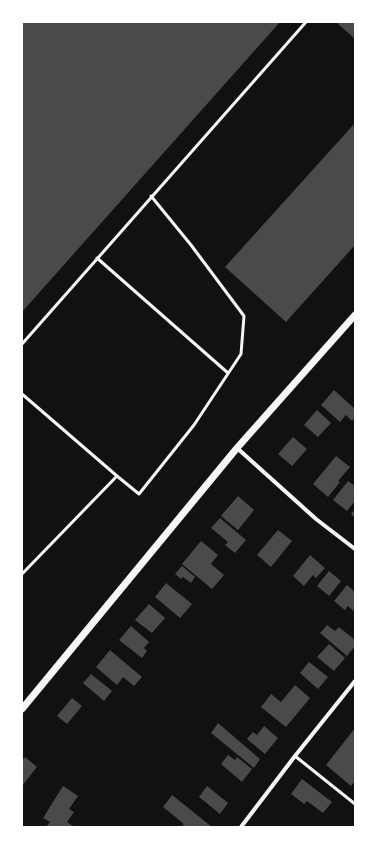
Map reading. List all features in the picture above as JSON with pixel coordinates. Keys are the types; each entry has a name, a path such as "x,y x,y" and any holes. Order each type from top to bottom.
{"street":[{"path":"22,709 237,448 355,315"},
{"path":"237,448 316,519 355,550"},
{"path":"241,827 355,681"}],"lane":[{"path":"22,344 306,22"},
{"path":"22,394 139,494 194,425 241,354 244,316 152,196"},
{"path":"97,258 228,373"},
{"path":"22,574 117,476"},
{"path":"295,756 355,804"}],"building":[{"path":"22,22 280,22 22,312"},
{"path":"355,22 355,39 337,23"},
{"path":"355,123 355,245 286,322 225,267"},
{"path":"334,390 355,409 355,417 352,421 346,415 340,422 321,405"},
{"path":"317,410 331,423 318,437 304,425"},
{"path":"293,437 307,449 292,466 278,454"},
{"path":"336,456 350,467 338,481 340,482 328,497 313,484"},
{"path":"348,481 355,486 355,501 347,511 333,500"},
{"path":"238,496 254,510 238,530 221,516"},
{"path":"355,509 355,518 351,514"},
{"path":"220,518 246,540 235,553 225,545 228,542 211,528"},
{"path":"278,530 292,541 271,567 257,555"},
{"path":"201,541 218,555 211,564 224,575 212,589 182,564"},
{"path":"310,555 325,568 316,578 313,575 304,586 293,576"},
{"path":"182,566 195,577 191,583 183,577 181,579 175,574"},
{"path":"329,571 341,581 329,596 317,586"},
{"path":"166,583 192,604 180,618 155,597"},
{"path":"347,585 355,592 355,612 348,606 345,610 334,601"},
{"path":"149,604 165,618 152,633 135,620"},
{"path":"327,625 335,631 339,627 355,640 355,646 347,656 320,633"},
{"path":"131,626 149,642 144,648 147,651 142,658 119,640"},
{"path":"329,644 345,658 334,671 317,657"},
{"path":"110,650 142,677 134,686 123,677 117,685 96,667"},
{"path":"309,662 328,677 318,689 300,673"},
{"path":"91,674 112,691 104,701 83,683"},
{"path":"295,685 310,698 286,727 261,707 271,694 281,702"},
{"path":"72,698 82,706 67,724 57,716"},
{"path":"218,723 260,759 254,768 211,733"},
{"path":"264,726 278,738 265,754 247,739 253,732 257,735"},
{"path":"355,728 355,781 351,786 326,765"},
{"path":"228,755 235,760 237,757 252,769 242,782 221,764"},
{"path":"25,757 37,767 22,786 22,761"},
{"path":"302,779 332,802 323,813 307,801 304,804 291,794"},
{"path":"63,786 78,796 69,809 74,812 67,822 74,827 46,827 50,822 43,818"},
{"path":"207,786 228,803 220,814 199,797"},
{"path":"172,795 212,827 181,827 184,824 163,807"}]}
